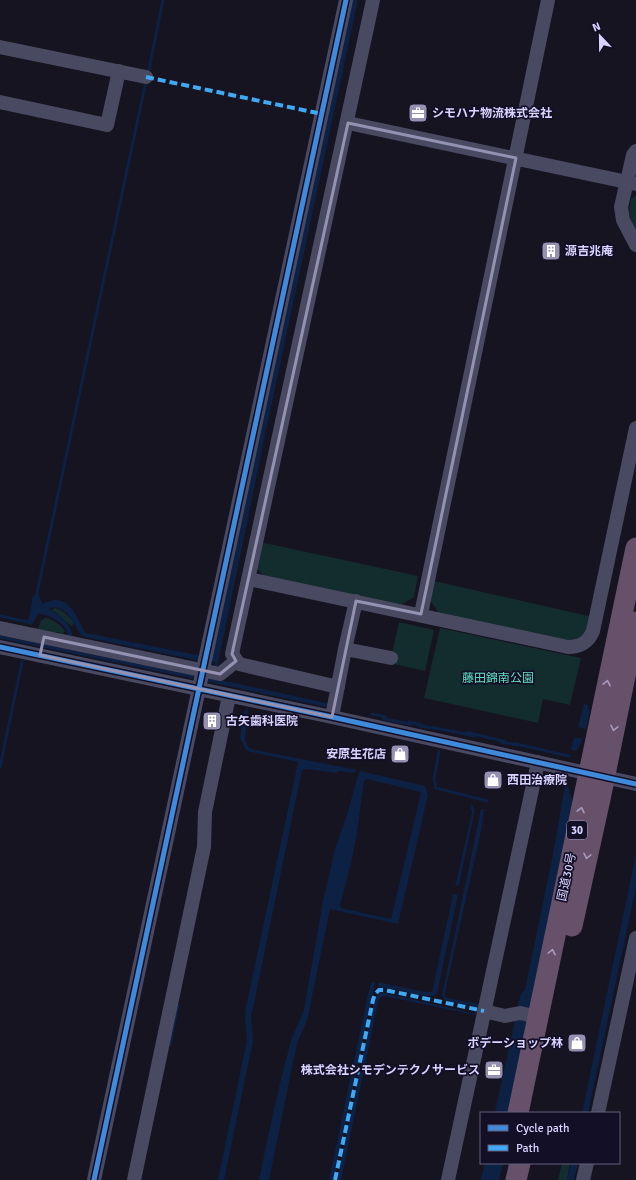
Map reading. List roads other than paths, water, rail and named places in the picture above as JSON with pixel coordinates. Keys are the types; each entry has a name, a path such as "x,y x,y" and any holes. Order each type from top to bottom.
{"highway":[{"name":"国道30号","path":"531,1112 596,775 636,548"},
{"name":"国道30号","path":"518,1112 530,1015 596,775 636,622"},
{"path":"504,1180 507,1164"},
{"path":"516,1180 520,1164"}],"street":[{"path":"94,1180 346,0"},
{"path":"338,687 239,664 232,654 348,123 373,0"},
{"path":"421,614 548,0"},
{"path":"0,47 146,77"},
{"path":"0,102 107,125 119,71"},
{"path":"348,123 632,183"},
{"path":"636,150 633,155 632,183 621,208 623,220 636,245"},
{"path":"249,579 421,614 568,647 576,647 583,644 590,638 595,623 636,428"},
{"path":"334,711 345,649 356,601"},
{"path":"0,628 42,646 201,679 220,674 236,661"},
{"path":"0,647 42,646 201,679 229,696 334,711 538,762 636,784"},
{"path":"345,649 391,658"},
{"path":"134,1180 204,847 205,812 229,696"},
{"path":"448,1180 538,762"},
{"path":"598,1112 636,938"},
{"path":"484,1011 505,1016 530,1015"},
{"path":"583,1180 587,1164"}],"water":[{"path":"352,0 358,0 217,668 214,668 215,662 209,661"},
{"path":"36,594 39,595 42,604 54,600 60,600 65,603 74,612 86,633 202,656 199,660 196,660 85,637 81,635 65,611 55,607 49,608 60,616 68,625 72,632 72,639 68,638 65,629 58,621 43,614 38,614 32,625 26,623 29,618 33,596"},
{"path":"206,677 331,704 331,708 205,681"},
{"path":"584,704 588,705 588,709 590,710 586,729 578,727"},
{"path":"248,709 245,740 248,747 255,750 356,769 354,773 339,771 336,773 308,769 302,770 251,1015 253,1041 224,1180 218,1180 247,1040 245,1016 246,1007 298,762 247,751 240,738 244,712"},
{"path":"383,717 413,723 412,726 382,720"},
{"path":"418,724 455,730 454,733 417,727"},
{"path":"468,731 505,740 505,743 462,733"},
{"path":"574,737 583,739 576,751 571,750"},
{"path":"514,742 558,752 558,755 513,745"},
{"path":"361,771 425,786 428,795 398,924 330,909 307,1021 297,1043 269,1180 259,1180 290,1043 304,1009 323,901 335,849 347,815 357,778","holes":["367,779 421,792 391,919 341,908 340,905 352,859 357,832 364,781"]},
{"path":"565,786 568,786 574,807 531,1012 521,1009 552,859"},
{"path":"470,805 472,805 475,810 459,885 455,887 472,813"},
{"path":"481,809 484,809 484,811 481,831 445,993 447,998 479,1004 477,1007 444,1000 442,995"},
{"path":"636,854 636,887 588,1112 582,1112"},
{"path":"453,894 458,895 437,994 425,996 393,989 379,988 378,983 382,983 425,992 432,992"},
{"path":"371,983 375,983 334,1180 329,1180 368,994"},
{"path":"381,992 477,1014 475,1015 384,996 379,998 341,1180 337,1180 374,1002 378,994"},
{"path":"571,1164 578,1164 574,1180 567,1180"}],"waterway":[{"path":"148,74 163,0"},
{"path":"36,598 146,81"},
{"path":"0,616 28,622"},
{"path":"0,637 198,678"},
{"path":"0,767 22,662"},
{"path":"372,714 386,717"},
{"path":"409,722 421,725"},
{"path":"452,731 474,736"},
{"path":"501,742 517,745"},
{"path":"439,752 434,779 436,788 487,801"},
{"path":"554,753 569,756"},
{"path":"504,1112 529,998"},
{"path":"170,1045 178,1005"},
{"path":"490,1180 494,1164"}],"place":[{"name":"シモハナ物流株式会社","path":"418,113"},
{"name":"源吉兆庵","path":"551,251"},
{"name":"古矢歯科医院","path":"212,721"},
{"name":"安原生花店","path":"400,754"},
{"name":"西田治療院","path":"493,780"},
{"name":"ボデーショップ林","path":"577,1043"},
{"name":"株式会社シモデンテクノサービス","path":"494,1070"}],"park label":[{"name":"藤田錦南公園","path":"498,678"}]}
